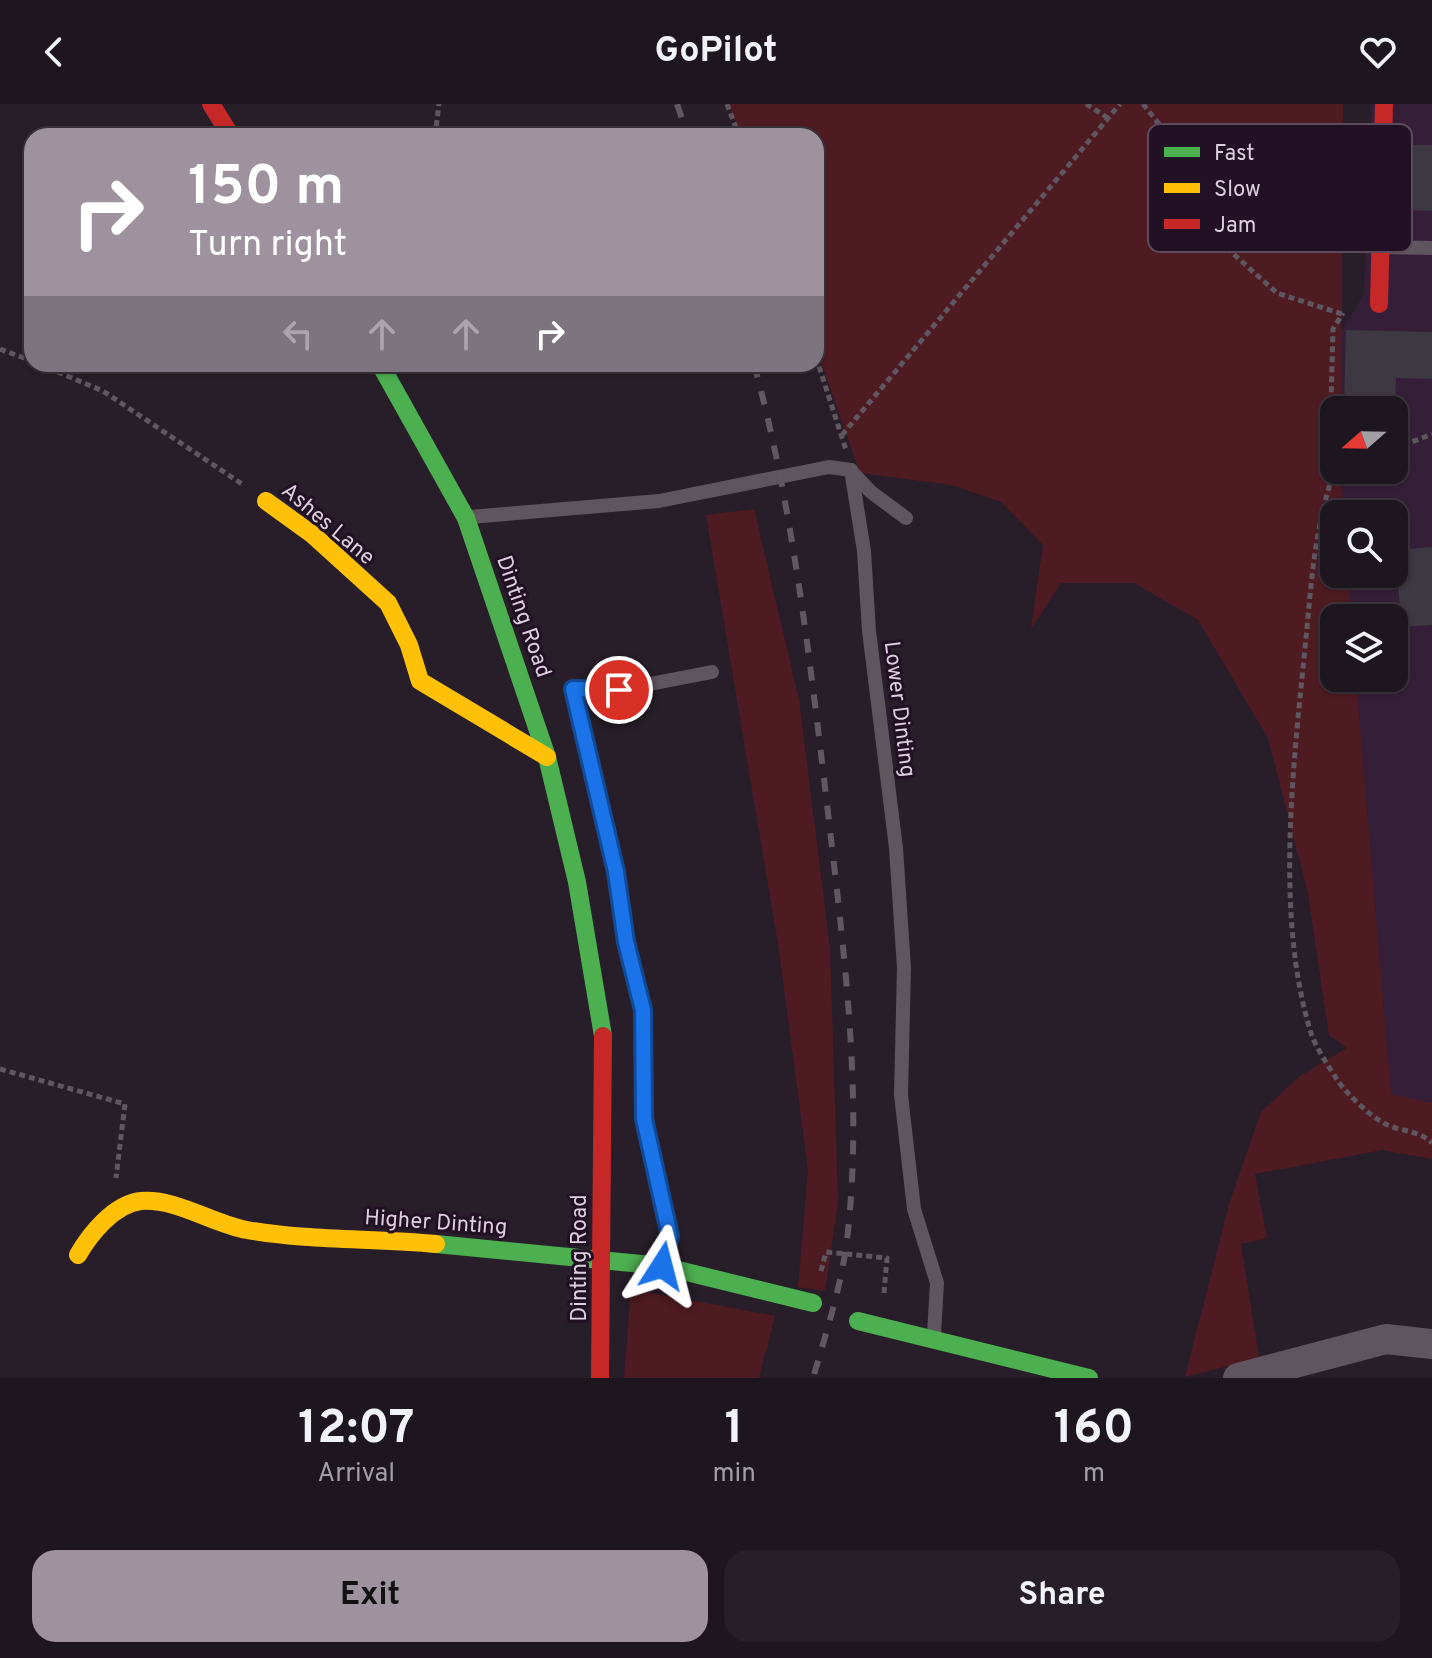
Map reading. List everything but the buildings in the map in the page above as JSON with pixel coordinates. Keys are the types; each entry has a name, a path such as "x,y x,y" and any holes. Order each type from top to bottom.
{"street":[{"path":"211,104 226,128"},
{"path":"1383,124 1384,104"},
{"path":"1379,304 1380,252"},
{"name":"Dinting Road","path":"385,372 466,518 547,757 577,882 603,1029 600,1378"},
{"name":"Ashes Lane","path":"266,501 313,535 388,603 409,645 420,681 547,757"},
{"name":"Higher Dinting","path":"78,1255 96,1225 139,1201 166,1205 258,1232 418,1242 662,1266 813,1303"},
{"path":"858,1321 933,1339 984,1358 1089,1378"},
{"path":"1238,1378 1386,1339 1432,1344"}],"lane":[{"path":"1412,248 1432,248"},
{"path":"466,518 659,501 829,467 851,470 871,492 906,518"},
{"name":"Lower Dinting","path":"851,470 864,551 869,631 896,848 904,968 901,1095 914,1209 937,1283 933,1339"},
{"path":"662,1266 670,1236 644,1119 643,1010 626,942 616,872 573,689 619,690 712,672"}],"path":[{"path":"436,128 439,104"},
{"path":"727,104 736,128"},
{"path":"1086,104 1108,118"},
{"path":"842,435 1120,104"},
{"path":"1143,104 1159,124"},
{"path":"1231,252 1277,293 1342,314 1379,304"},
{"path":"1331,396 1333,329 1342,314"},
{"path":"0,349 24,358"},
{"name":"Ashes Lane","path":"58,372 103,391 266,501"},
{"path":"821,372 851,470"},
{"path":"1408,443 1432,434"},
{"path":"1332,484 1319,515 1299,692 1291,834 1294,943 1311,1035 1339,1083 1383,1122 1424,1135 1432,1143"},
{"path":"0,1069 125,1104 112,1215"},
{"path":"818,1283 826,1252 887,1258 886,1293 872,1293"}],"shaded area":[{"path":"729,104 1343,104 1343,124 1148,124 1148,252 1342,252 1341,396 1320,396 1320,484 1342,484 1343,500 1320,500 1320,588 1349,588 1351,604 1320,604 1320,692 1357,692 1391,1094 1432,1103 1432,1159 1382,1150 1255,1174 1267,1238 1241,1244 1259,1358 1185,1377 1230,1201 1261,1112 1300,1076 1347,1048 1329,1035 1308,894 1268,738 1198,620 1134,583 1061,583 1031,629 1043,545 1001,502 952,485 860,473 824,371 824,128 737,128"},
{"path":"1371,104 1432,104 1432,1103 1391,1095 1357,692 1408,692 1408,604 1351,604 1349,588 1408,588 1408,500 1343,500 1342,484 1408,484 1408,396 1341,396 1339,335 1364,294 1366,252 1412,252 1412,124 1370,124"},
{"path":"754,509 799,700 830,948 838,1202 825,1291 798,1287 808,1170 779,950 706,515"},
{"path":"631,1289 775,1316 759,1378 624,1378"}],"railway":[{"path":"677,104 685,128"},
{"path":"756,372 779,471 798,582 827,804 849,1017 853,1124 848,1231 838,1287 813,1378"}],"traffic: fast":[{"path":"384,372 466,518 547,757 577,882 603,1036"},
{"path":"436,1244 662,1266 813,1303"},
{"path":"858,1321 1089,1378"}],"traffic: slow":[{"path":"266,501 313,535 388,603 409,645 420,681 547,757"},
{"path":"78,1255 96,1229 112,1214 141,1201 168,1203 234,1227 270,1234 436,1244"}],"traffic: jam":[{"path":"211,104 226,128"},
{"path":"1384,104 1384,124"},
{"path":"1379,304 1380,252"},
{"path":"600,1378 603,1036"}],"route":[{"path":"619,690 573,689 616,872 626,942 643,1010 644,1119 670,1236 662,1266"}]}
